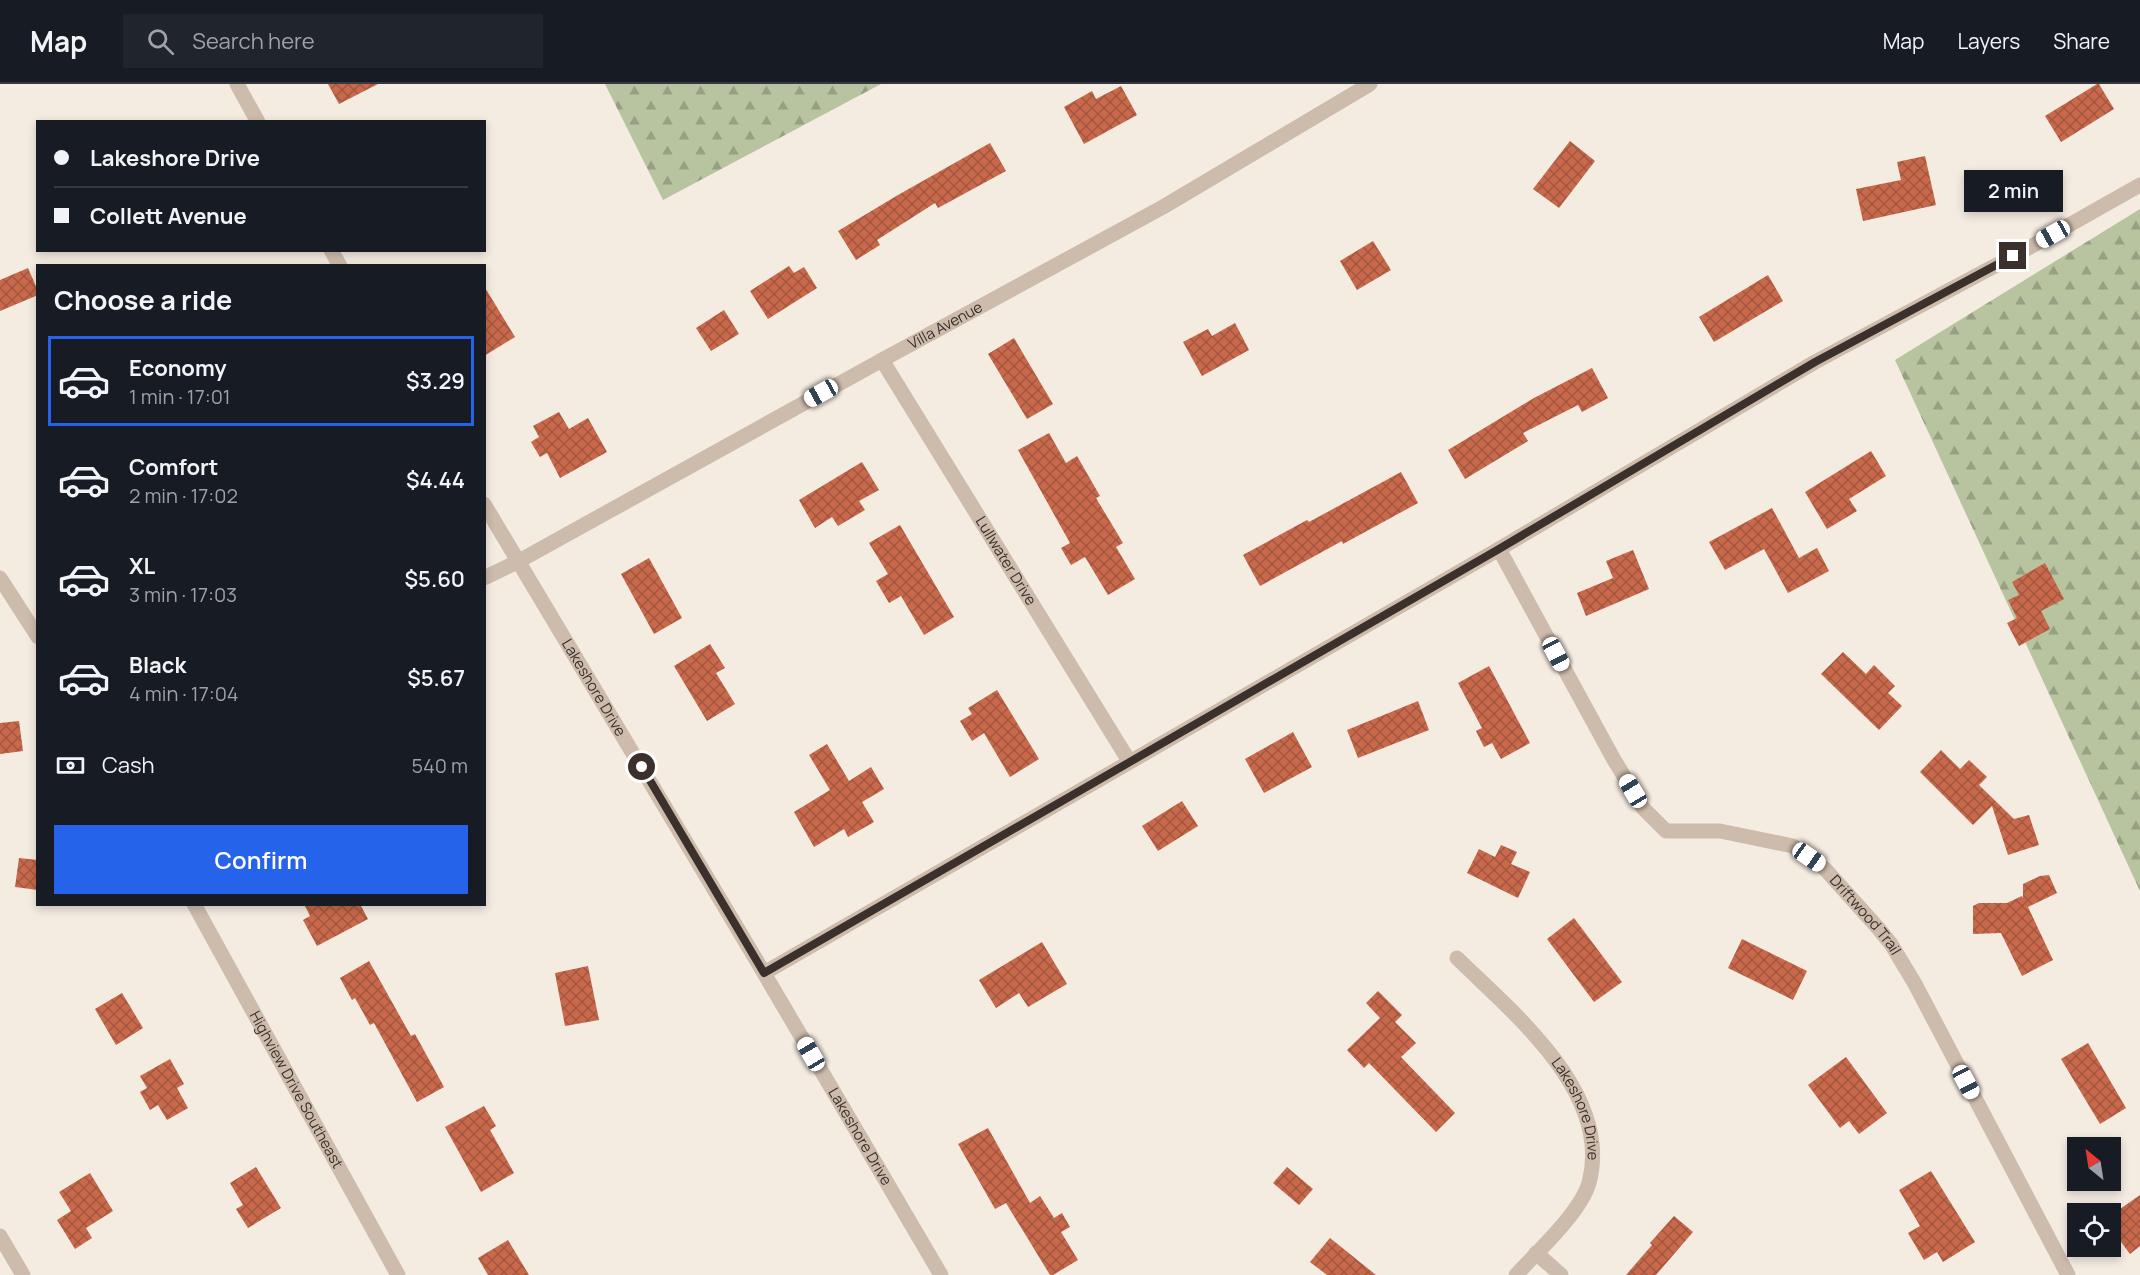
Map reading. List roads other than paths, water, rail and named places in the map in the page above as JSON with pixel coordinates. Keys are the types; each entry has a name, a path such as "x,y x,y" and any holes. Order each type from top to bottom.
{"street":[{"path":"237,84 257,120"},
{"name":"Villa Avenue","path":"486,577 1163,207 1370,84"},
{"path":"764,973 1499,549 1815,362 2032,246 2140,185"},
{"name":"Lullwater Drive","path":"882,360 1129,761"},
{"name":"Lakeshore Drive","path":"486,507 941,1275"},
{"name":"Driftwood Trail","path":"1499,549 1613,758 1643,808 1666,831 1720,831 1792,846 1825,869 1891,944 1915,984 2068,1275"},
{"path":"0,578 36,634"},
{"name":"Highview Drive Southeast","path":"195,906 398,1275"},
{"name":"Lakeshore Drive","path":"1457,958 1526,1025 1566,1074 1583,1105 1593,1148 1589,1184 1574,1212 1516,1275"},
{"path":"0,1236 23,1275"},
{"path":"1536,1253 1560,1275"}]}
